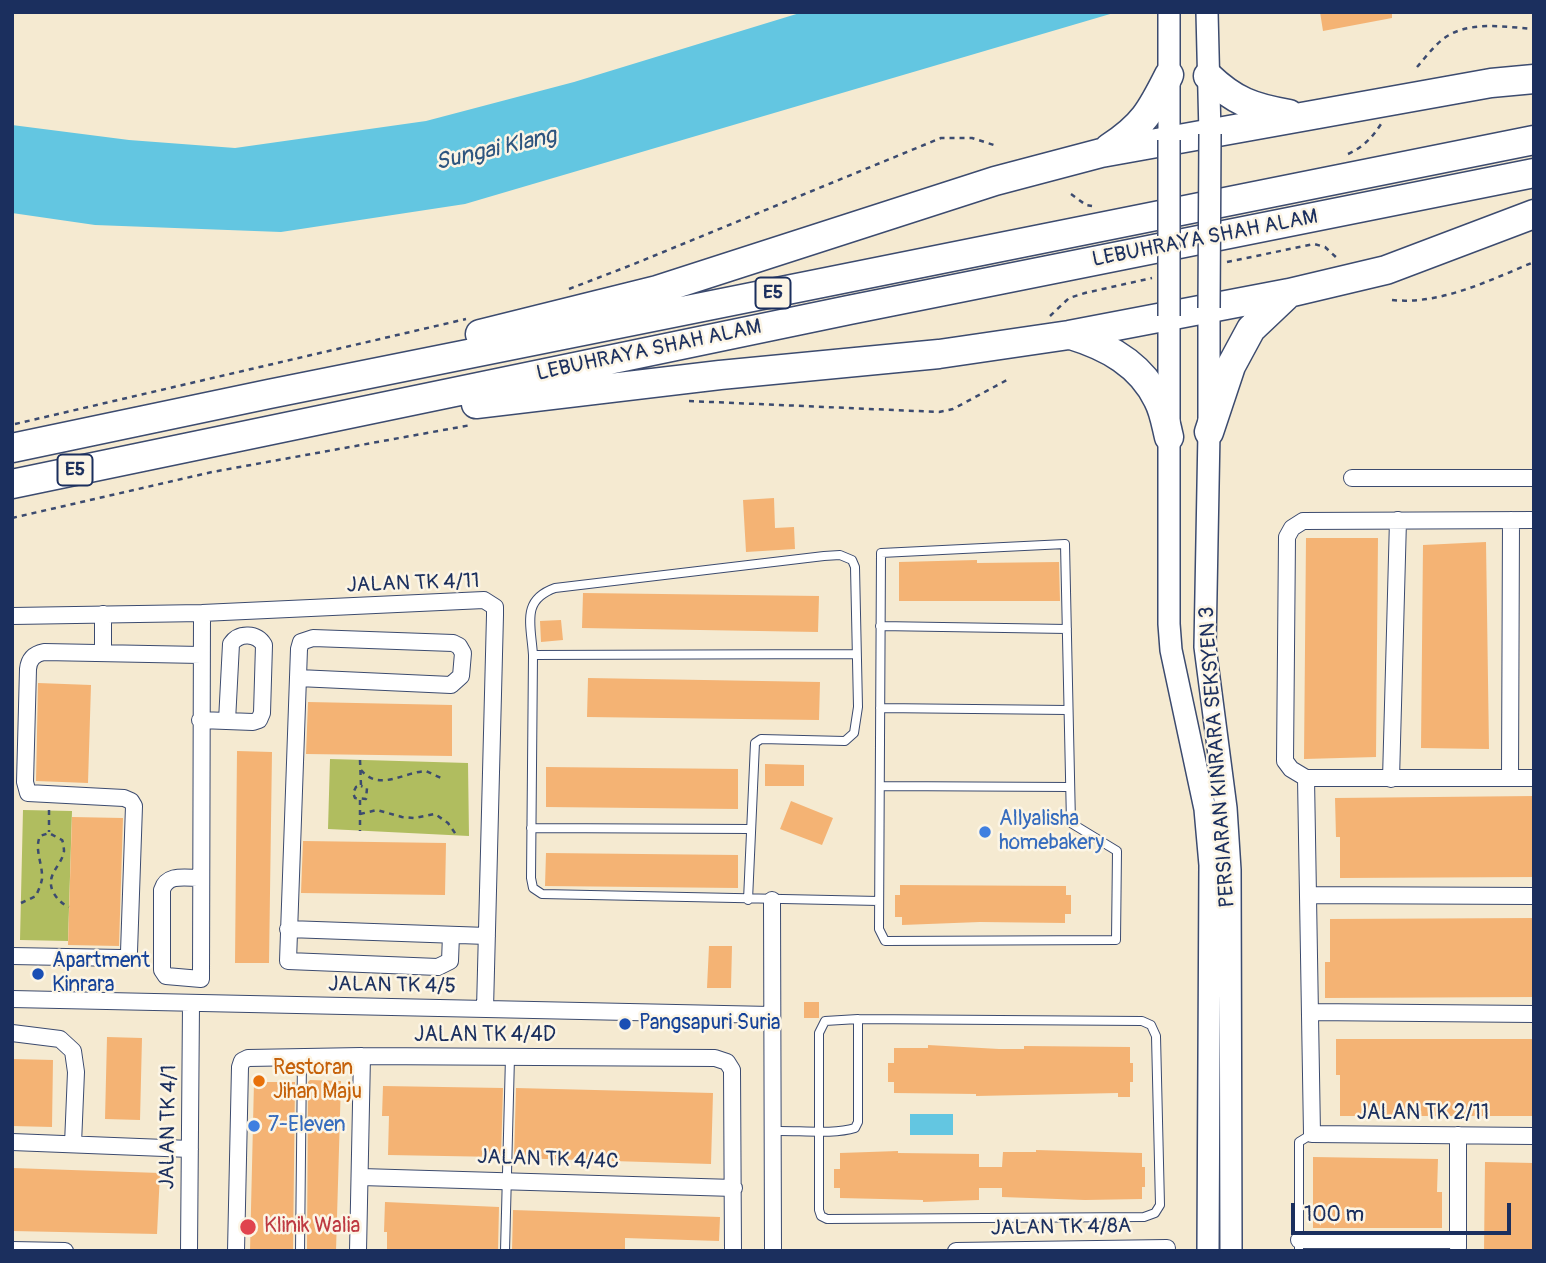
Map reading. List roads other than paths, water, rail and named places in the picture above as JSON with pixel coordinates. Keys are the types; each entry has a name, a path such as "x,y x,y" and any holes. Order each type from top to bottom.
{"highway":[{"path":"1101,153 1136,129 1149,114 1169,69"},
{"path":"1207,69 1228,94 1249,105 1299,116"},
{"path":"269,394 412,352 657,290 995,181 1101,153 1491,83 1534,79"},
{"name":"LEBUHRAYA SHAH ALAM","path":"12,448 1534,140"},
{"name":"LEBUHRAYA SHAH ALAM","path":"12,484 876,304 1534,173"},
{"path":"138,456 518,398 939,354 1069,335 1289,293 1386,270 1534,214"},
{"path":"1209,432 1231,366 1251,329 1289,293"},
{"path":"1069,335 1096,343 1121,356 1142,376 1159,400 1169,437"}],"main road":[{"name":"PERSIARAN KINRARA SEKSYEN 3","path":"1169,12 1169,624 1171,650 1205,809 1210,865 1208,1251"},
{"name":"PERSIARAN KINRARA SEKSYEN 3","path":"1207,12 1210,134 1205,647 1226,808 1230,870 1231,1251"}],"street":[{"path":"1352,478 1534,478"},
{"path":"1391,779 1398,520"},
{"path":"1510,778 1511,520"},
{"path":"1534,520 1303,521 1292,528 1287,537 1285,761 1291,769 1306,778 1534,778"},
{"name":"JALAN TK 4/11","path":"12,615 202,613 484,600 495,607 485,1009"},
{"path":"201,878 170,878 164,882 162,970 166,976 201,979 202,613"},
{"path":"103,614 103,653"},
{"path":"200,720 253,722 259,720 262,713 264,645 254,636 240,636 231,644 228,721"},
{"path":"298,678 451,685 461,676 463,653 459,646 453,642 313,638 301,642 299,649 288,961 445,966 450,961 451,935"},
{"path":"12,956 121,958 127,957 129,952 134,812 131,801 28,793 19,773 28,669 32,657 44,652 201,655"},
{"path":"1306,778 1312,1134"},
{"path":"1308,895 1534,897"},
{"path":"772,900 773,1251"},
{"path":"289,929 487,936"},
{"name":"JALAN TK 4/5","path":"12,999 771,1015"},
{"name":"JALAN TK 4/1","path":"189,1251 191,1004"},
{"path":"1310,1012 1534,1014"},
{"path":"12,1033 60,1038 73,1051 76,1072 73,1144"},
{"path":"358,1251 362,1056"},
{"name":"JALAN TK 4/4D","path":"236,1251 242,1061 248,1058 362,1056 715,1058 727,1062 733,1070 733,1251"},
{"name":"JALAN TK 2/11","path":"1312,1134 1534,1136"},
{"path":"1299,1245 1458,1245 1458,1135"},
{"path":"12,1142 190,1149"},
{"name":"JALAN TK 4/4C","path":"361,1177 734,1188"},
{"name":"JALAN TK 4/8A","path":"956,1251 1167,1248"},
{"path":"12,1250 65,1251"}],"lane":[{"path":"1065,544 1071,822 1117,851 1116,940 885,941 878,929 880,626 881,553 1065,544"},
{"path":"748,900 755,743 761,739 845,741 854,733 858,707 855,567 852,560 840,555 555,588 541,593 534,600 531,610 533,888 541,894 748,900 878,901"},
{"path":"880,626 1067,629"},
{"path":"533,655 856,654"},
{"path":"880,708 1067,710"},
{"path":"880,786 1069,787"},
{"path":"531,828 750,829"},
{"path":"772,1131 855,1128 858,1122 858,1019"},
{"path":"825,1021 1142,1021 1151,1025 1156,1036 1160,1205 1155,1213 1144,1217 827,1220 821,1216 819,1210 819,1130 821,1026 825,1021"},
{"path":"506,1251 510,1057"},
{"path":"300,1251 302,1058"},
{"path":"1299,1245 1299,1142 1312,1134"}],"water":[{"name":"Sungai Klang","path":"803,12 1117,12 465,204 281,232 95,225 12,213 12,125 129,140 235,148 426,121 574,82"},
{"path":"910,1114 953,1114 953,1135 910,1135"}],"place":[{"name":"Allyalisha homebakery","path":"985,832"},
{"name":"Apartment Kinrara","path":"38,974"},
{"name":"Pangsapuri Suria","path":"625,1024"},
{"name":"Restoran Jihan Maju","path":"259,1081"},
{"name":"7-Eleven","path":"254,1126"},
{"name":"Klinik Walia","path":"248,1227"}]}
